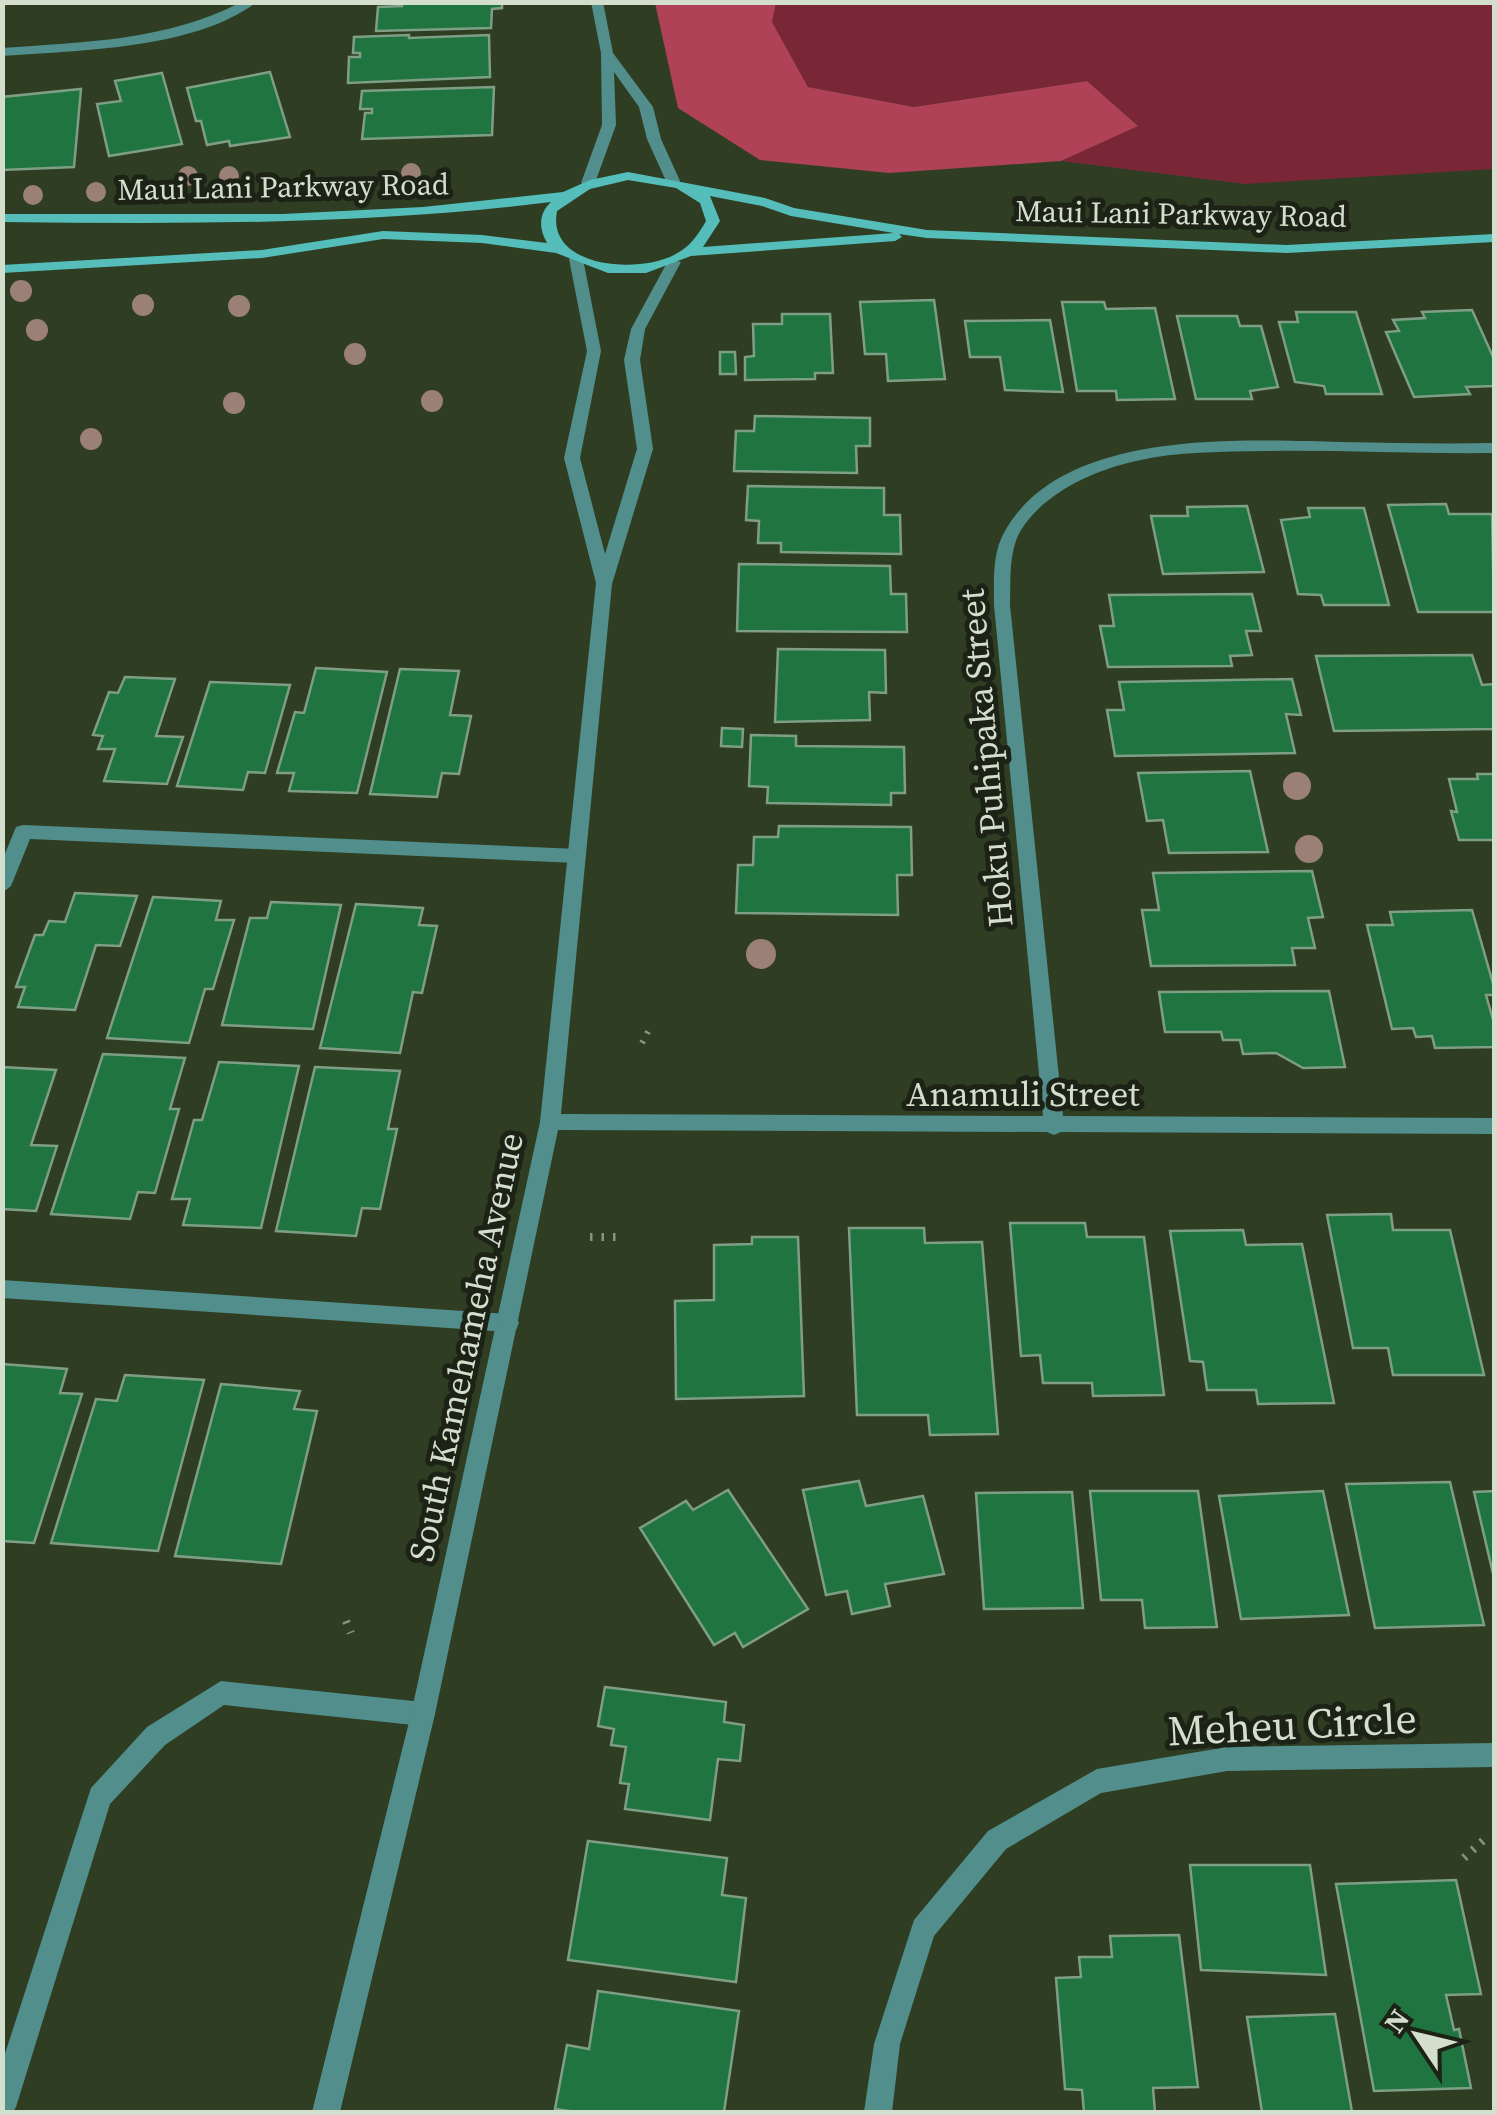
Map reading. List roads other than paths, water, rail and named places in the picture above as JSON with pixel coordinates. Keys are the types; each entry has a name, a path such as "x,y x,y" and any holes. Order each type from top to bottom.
{"main road":[{"path":"628,176 674,181 692,189 713,212 714,226 707,240 674,262 623,269 576,259 559,250 549,236 550,210 563,196 588,183 628,176"},
{"name":"Maui Lani Parkway Road","path":"692,189 765,202 791,212 927,234"},
{"name":"Maui Lani Parkway Road","path":"2,218 351,218 469,210 563,196"},
{"name":"Maui Lani Parkway Road","path":"693,252 927,234 1287,249 1494,238"},
{"name":"Maui Lani Parkway Road","path":"2,269 262,254 383,235 482,240 559,250"}],"street":[{"path":"2,52 166,33 221,21 251,2"},
{"path":"588,183 609,125 607,53 597,2"},
{"path":"607,53 646,108 654,139 674,181"},
{"name":"South Kamehameha Avenue","path":"576,259 594,351 572,458 604,584"},
{"name":"South Kamehameha Avenue","path":"326,2112 423,1714 550,1122 604,584 644,450 632,360 638,329 674,262"},
{"name":"Hoku Puhipaka Street","path":"1054,1127 1002,605 1003,555 1015,525 1050,491 1094,469 1154,452 1494,448"},
{"path":"2,886 23,832 577,856"},
{"name":"Anamuli Street","path":"550,1122 1494,1126"},
{"path":"2,1289 508,1324"},
{"path":"2,2107 100,1796 156,1736 220,1693 423,1714"},
{"name":"Meheu Circle","path":"878,2112 887,2044 922,1929 998,1840 1097,1781 1228,1759 1494,1755"}]}
